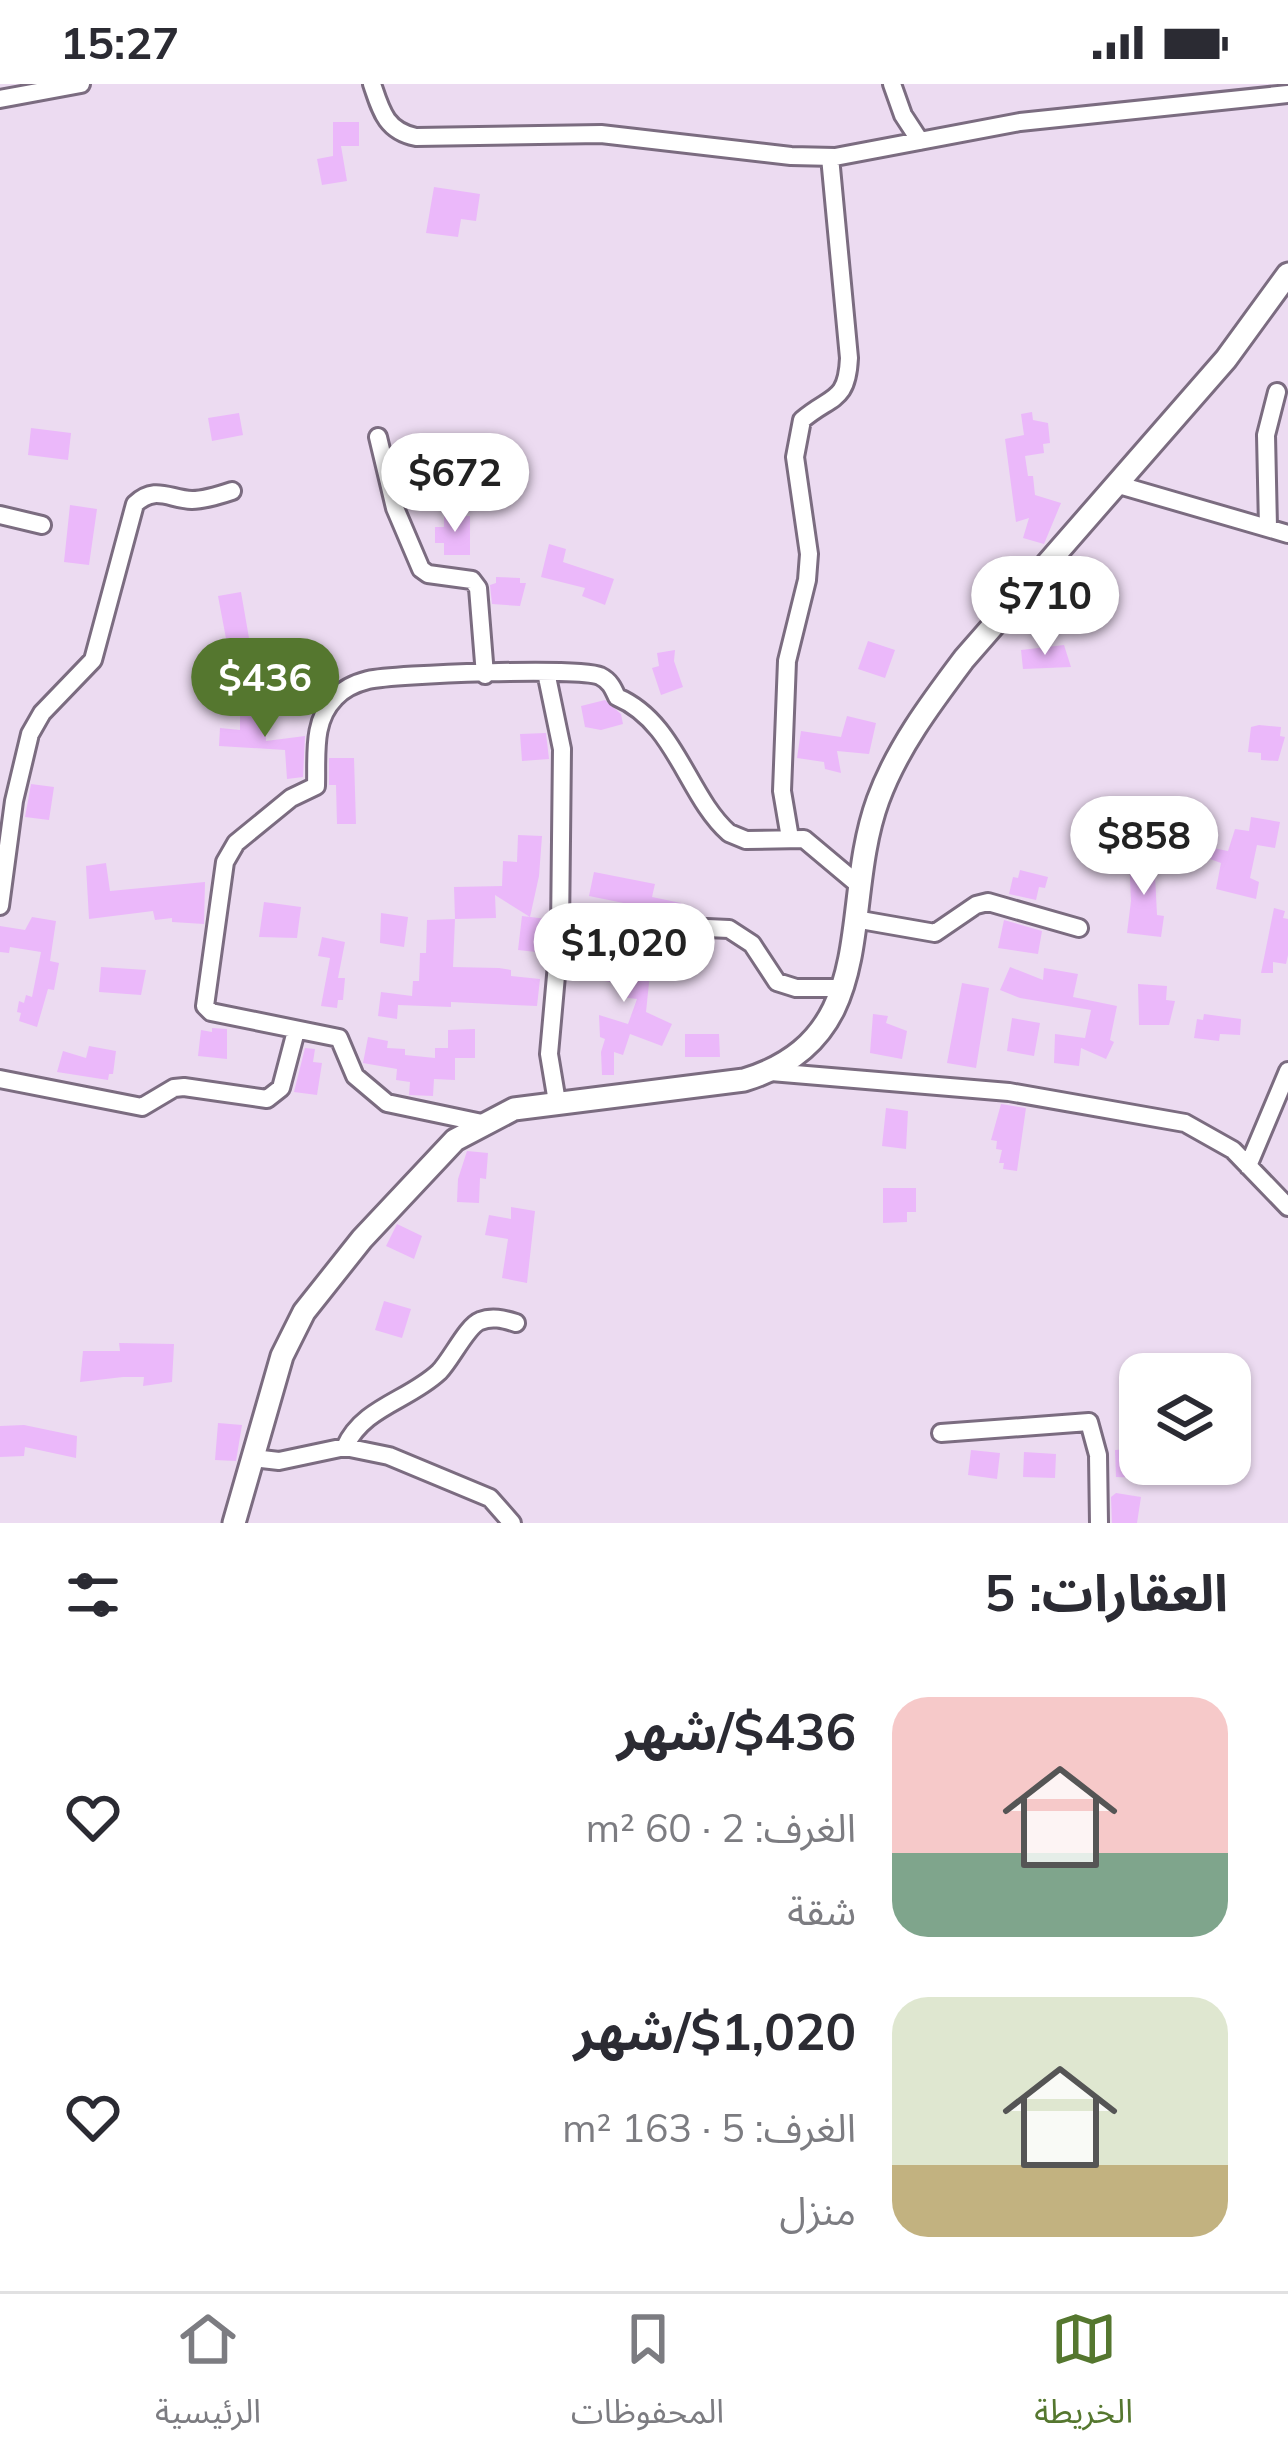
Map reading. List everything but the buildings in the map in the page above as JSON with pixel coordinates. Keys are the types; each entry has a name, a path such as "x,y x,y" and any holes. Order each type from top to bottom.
{"street":[{"path":"0,99 81,84"},
{"path":"372,84 391,127 416,137 601,134 830,157 1066,116 1288,94"},
{"path":"892,84 903,116 920,141"},
{"path":"790,838 782,791 787,661 809,554 795,440 802,420 836,399 848,382 830,157"},
{"path":"235,1523 282,1356 304,1312 455,1140 514,1109 744,1080 771,1072 797,1056 820,1033 836,1010 842,988 875,806 891,767 964,659 1226,359 1288,274"},
{"path":"1268,527 1266,435 1277,392"},
{"path":"378,437 395,508 421,568 428,574 472,580 478,587 485,675"},
{"path":"1119,485 1288,534"},
{"path":"0,906 14,801 30,734 42,713 93,660 135,504 157,492 192,500 232,491"},
{"path":"0,515 42,525"},
{"path":"546,672 562,749 560,932 549,1054 557,1102"},
{"path":"482,1123 387,1103 370,1094 355,1076 339,1038 211,1012 205,1006 230,852 284,803 316,786 320,720 344,690 367,680 592,674 610,683 617,698 636,705 663,736 729,832 746,840 804,839 860,886"},
{"path":"855,920 935,932 988,902 1079,928"},
{"path":"560,932 673,942 707,928 729,929 752,944 777,982 812,989 842,988"},
{"path":"0,1079 142,1107 184,1087 267,1099 281,1088 296,1031"},
{"path":"1248,1166 1288,1071"},
{"path":"771,1072 1009,1092 1167,1119 1208,1133 1233,1150 1288,1207"},
{"path":"345,1447 353,1429 365,1418 423,1386 441,1370 481,1320 494,1316 516,1322"},
{"path":"941,1433 1089,1422 1098,1455 1099,1523"},
{"path":"253,1459 279,1461 345,1447 389,1456 490,1498 512,1523"}]}
